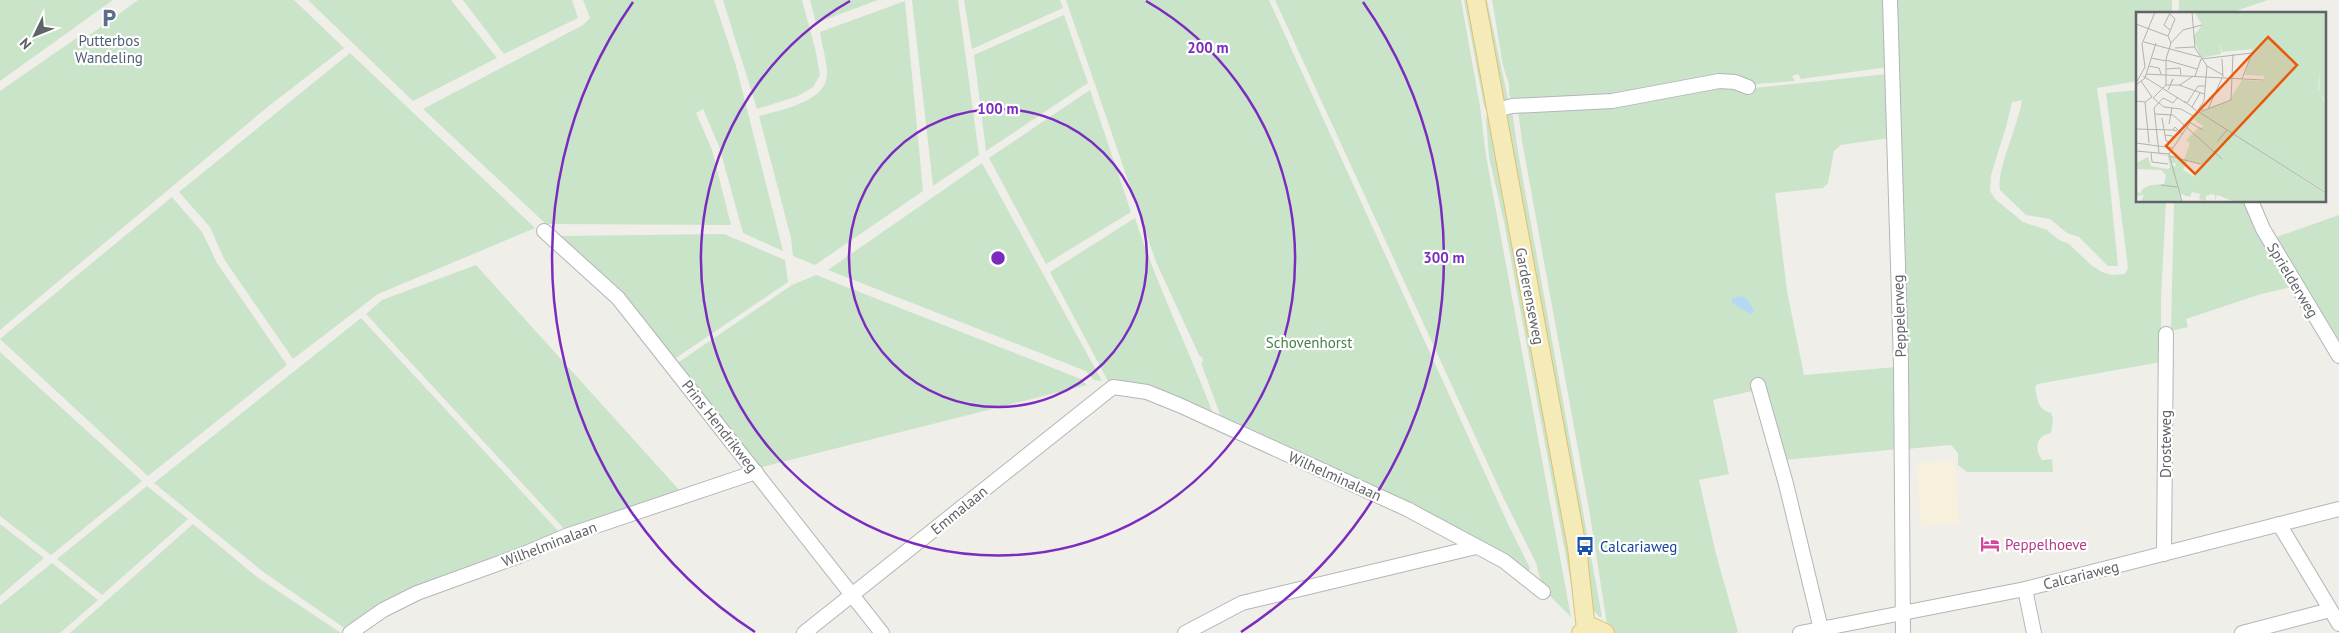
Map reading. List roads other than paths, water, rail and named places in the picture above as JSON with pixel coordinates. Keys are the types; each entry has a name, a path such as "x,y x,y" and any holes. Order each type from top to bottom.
{"main road":[{"name":"Garderenseweg","path":"1476,0 1591,630"}],"street":[{"name":"Peppelerweg","path":"1890,0 1901,366 1904,633"},
{"path":"1496,110 1512,106 1612,101 1719,81 1735,82 1748,87"},
{"name":"Sprielderweg","path":"2250,202 2263,229 2339,356"},
{"name":"Prins Hendrikweg","path":"544,231 618,298 882,633"},
{"name":"Drosteweg","path":"2164,554 2166,334"},
{"path":"1758,385 1786,484 1821,629"},
{"name":"Wilhelminalaan","path":"1113,387 1147,392 1179,405 1407,509 1504,561 1543,592"},
{"name":"Emmalaan","path":"804,633 1113,387"},
{"name":"Wilhelminalaan","path":"350,633 383,610 417,593 520,556 566,536 756,472"},
{"name":"Calcariaweg","path":"1800,633 2025,588 2339,509"},
{"path":"2279,524 2339,624"},
{"path":"1185,633 1242,603 1476,547"},
{"path":"2025,588 2034,633"},
{"path":"2242,633 2330,610"}],"water":[{"path":"1742,296 1747,299 1754,310 1751,314 1732,303 1732,298"}],"place":[{"name":"Putterbos Wandeling","path":"109,18"},
{"name":"Peppelhoeve","path":"1990,544"},
{"name":"Calcariaweg","path":"1585,546"}],"park label":[{"name":"Schovenhorst","path":"1309,342"}]}
